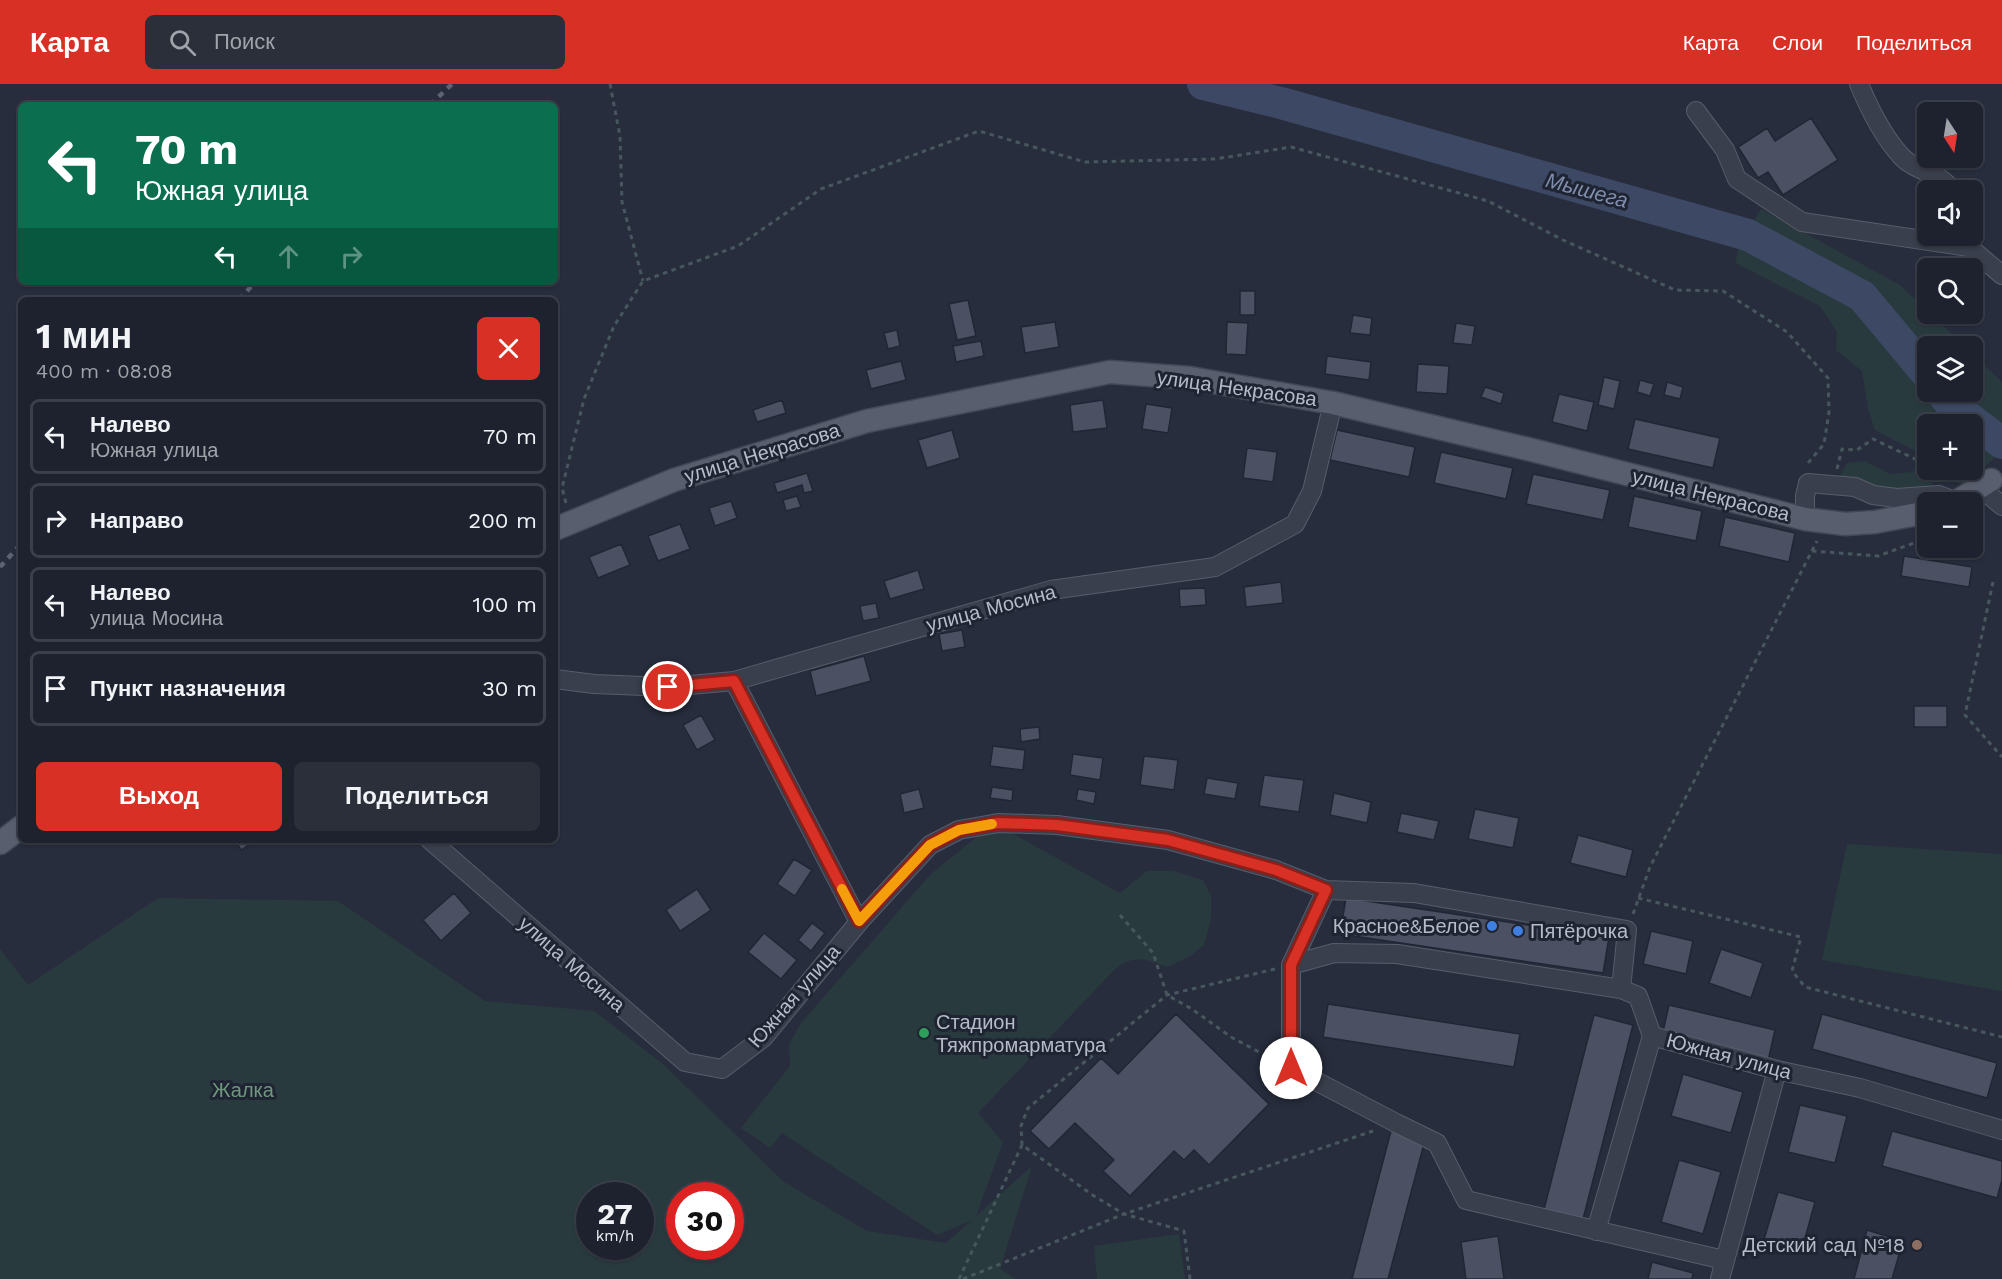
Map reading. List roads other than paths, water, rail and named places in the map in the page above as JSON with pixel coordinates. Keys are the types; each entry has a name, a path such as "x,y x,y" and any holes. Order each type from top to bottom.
{"main road":[{"name":"улица Некрасова","path":"562,526 674,480 867,421 1110,372 1190,378 1333,403 1528,448 1805,519 1845,524 1875,522 1917,514"},
{"path":"1973,492 1986,484"},
{"path":"0,843 18,829"}],"street":[{"path":"1858,84 1871,112 1903,158 1944,180"},
{"path":"1696,111 1725,150 1737,179 1802,222 1917,235"},
{"path":"1973,246 2002,275"},
{"name":"улица Мосина","path":"558,679 594,684 668,687 734,681 1051,590 1215,567 1295,524 1312,491 1333,403"},
{"path":"1805,519 1805,496 1808,483 1855,487 1873,495 1897,498 1917,497"},
{"path":"1986,484 2002,506"},
{"path":"734,681 859,921"},
{"name":"Южная улица","path":"722,1069 763,1038 859,921 930,845 959,830 998,823 1057,825 1168,840 1276,870 1326,890 1414,893 1627,930 1621,989 1638,996 1652,1036 1777,1070 1860,1088 2002,1130"},
{"name":"улица Мосина","path":"433,843 685,1062 722,1069"},
{"path":"1326,890 1291,965 1291,1068 1437,1143 1466,1200 1724,1260"},
{"path":"1291,965 1334,953 1397,954 1621,989"},
{"path":"1596,1231 1652,1036"},
{"path":"1720,1279 1777,1070"}],"waterway":[{"name":"Мышега","path":"1203,84 1281,103 1748,235 1862,296 1917,362"},
{"name":"Мышега","path":"1950,402 2002,443"}],"railway":[{"path":"433,102 452,84"},
{"path":"242,297 252,285"},
{"path":"0,567 18,547"}],"place":[{"name":"Красное&Белое","path":"1492,926"},
{"name":"Пятёрочка","path":"1518,931"},
{"name":"Стадион Тяжпромарматура","path":"924,1033"},
{"name":"Детский сад №18","path":"1917,1245"}],"park label":[{"name":"Жалка","path":"243,1090"}]}
